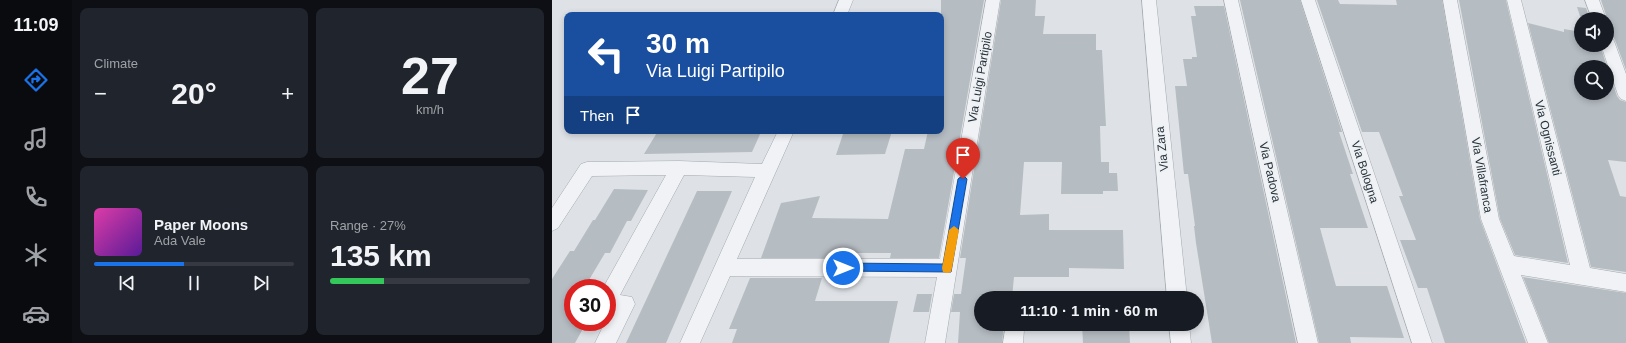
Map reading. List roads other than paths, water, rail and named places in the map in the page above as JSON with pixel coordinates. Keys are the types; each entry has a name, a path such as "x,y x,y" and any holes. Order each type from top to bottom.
{"street":[{"path":"841,12 846,0"},
{"name":"Via Luigi Partipilo","path":"935,343 993,0"},
{"name":"Via Zara","path":"1149,0 1176,291"},
{"name":"Via Padova","path":"1231,0 1308,343"},
{"name":"Via Bologna","path":"1308,0 1422,343"},
{"name":"Via Villafranca","path":"1450,0 1490,219 1538,343"},
{"name":"Via Ognissanti","path":"1514,0 1582,276"},
{"path":"1592,0 1596,12"},
{"path":"1611,52 1626,95"},
{"path":"690,343 723,267 785,134"},
{"path":"552,223 587,169 679,168 767,171"},
{"path":"616,283 679,168"},
{"path":"1508,264 1626,283"},
{"path":"723,267 948,268"},
{"path":"616,304 626,304 616,323"},
{"path":"605,343 611,331"},
{"path":"1180,331 1181,343"}]}
